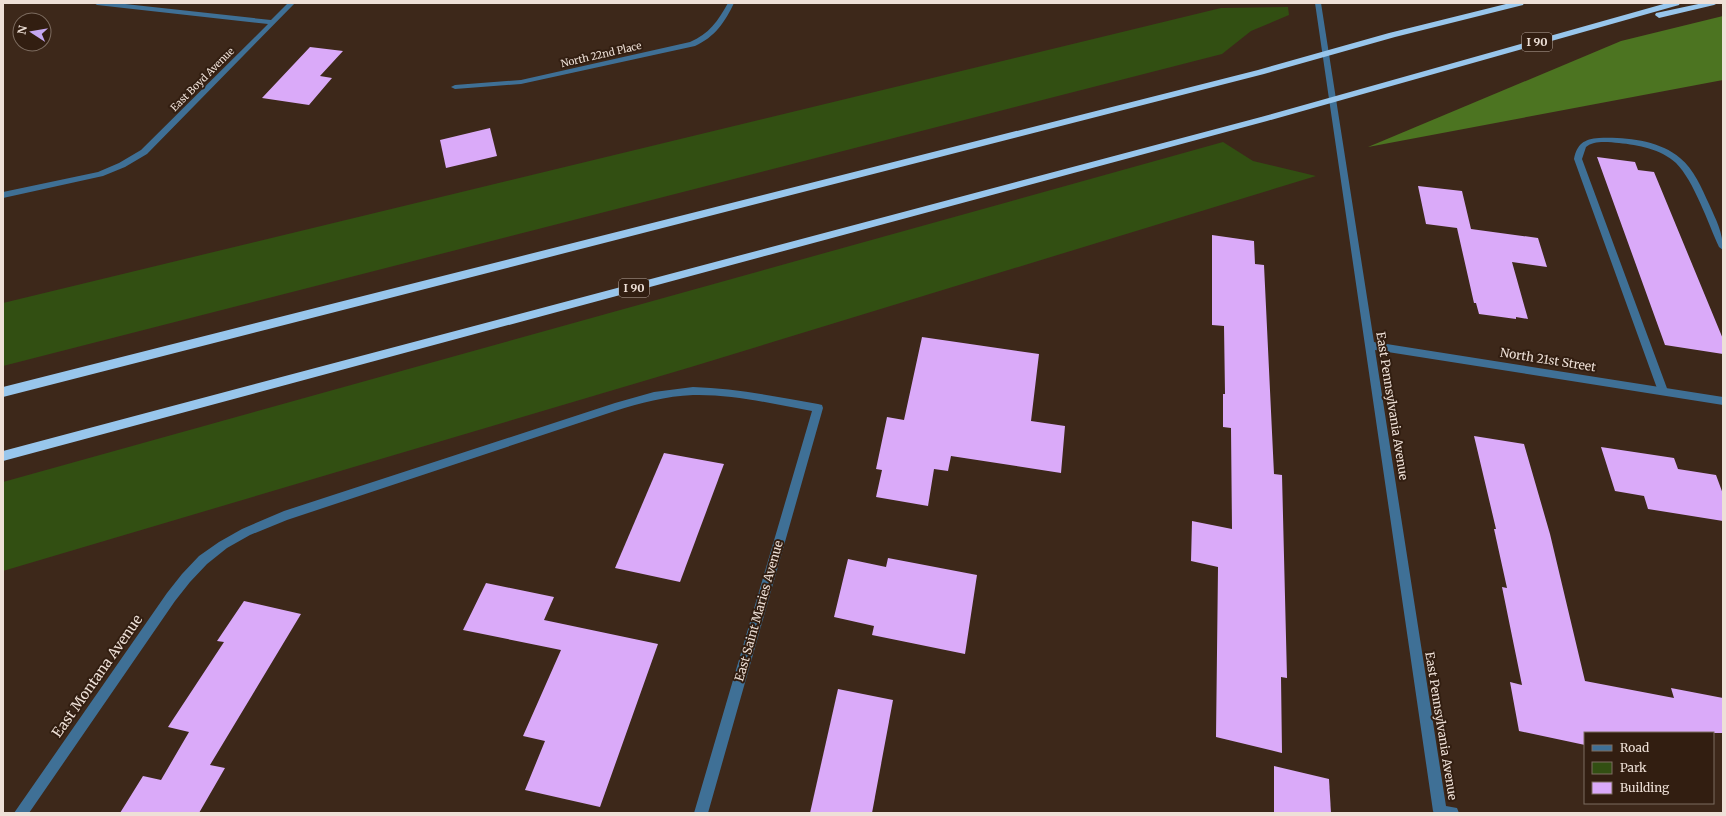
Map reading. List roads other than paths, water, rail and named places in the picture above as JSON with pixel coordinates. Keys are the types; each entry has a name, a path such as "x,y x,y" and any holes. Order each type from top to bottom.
{"highway":[{"path":"3,392 1261,72 1392,35 1520,3"},
{"name":"I 90","path":"3,456 1264,119 1676,3"},
{"path":"1546,40 1714,3"}],"street":[{"path":"97,3 273,22"},
{"name":"East Boyd Avenue","path":"3,195 100,174 122,165 144,152 292,3"},
{"name":"North 22nd Place","path":"455,87 522,82 692,44 710,36 721,22 731,3"},
{"name":"East Pennsylvania Avenue","path":"1318,3 1370,345 1444,812"},
{"path":"1663,391 1578,159 1580,149 1583,144 1589,141 1599,140 1637,143 1666,153 1678,160 1693,182 1723,247"},
{"name":"North 21st Street","path":"1370,345 1723,401"},
{"name":"East Montana Avenue","path":"21,813 171,597 203,560 223,545 246,532 284,516 645,398 669,394 702,392 744,396 818,408"},
{"name":"East Saint Maries Avenue","path":"701,813 818,408"}]}
